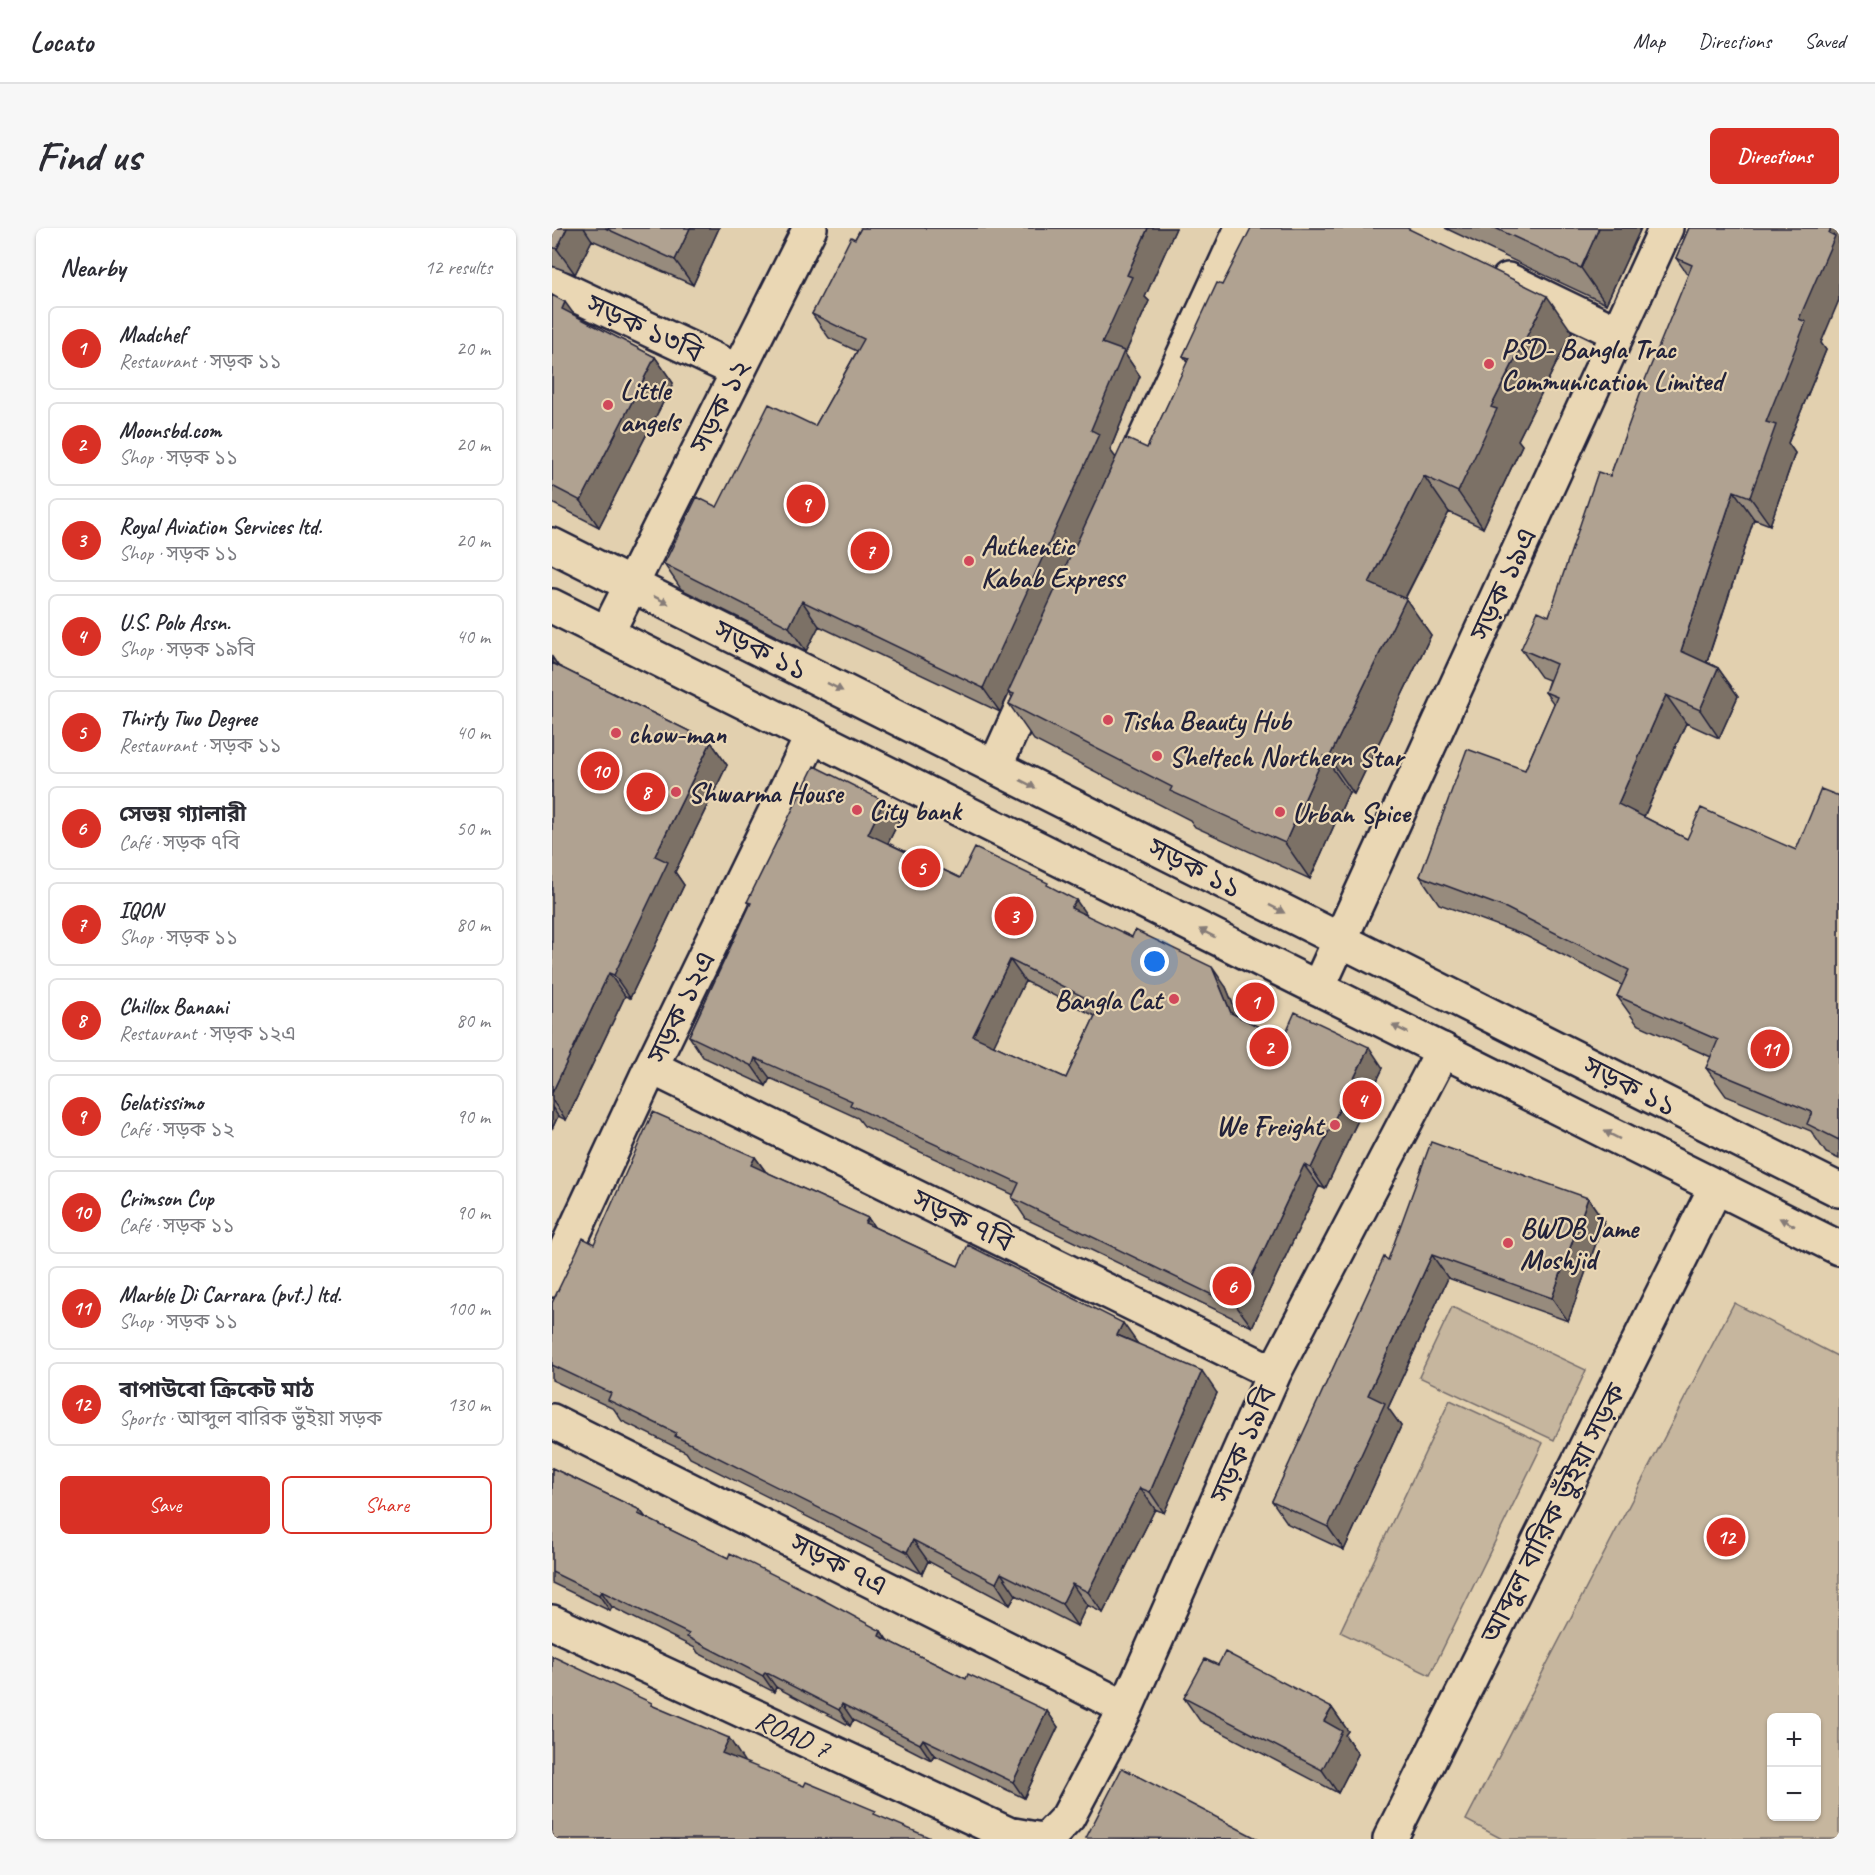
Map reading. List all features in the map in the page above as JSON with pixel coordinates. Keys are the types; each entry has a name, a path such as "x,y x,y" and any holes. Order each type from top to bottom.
{"street":[{"name":"সড়ক ১২","path":"607,633 810,228"},
{"path":"1108,519 1242,228"},
{"name":"সড়ক ১৯এ","path":"1318,988 1666,228"},
{"path":"1486,269 1618,333"},
{"name":"সড়ক ১৩বি","path":"552,284 738,371"},
{"name":"সড়ক ১১","path":"552,545 1839,1191"},
{"name":"সড়ক ১১","path":"552,606 1839,1248"},
{"path":"994,767 1049,648"},
{"name":"সড়ক ১২এ","path":"552,1280 651,1067 813,736"},
{"name":"সড়ক ১৯বি","path":"1047,1839 1068,1817 1126,1708 1274,1373 1443,1050"},
{"name":"সড়ক ৭বি","path":"651,1067 1274,1373"},
{"name":"আব্দুল বারিক ভুঁইয়া সড়ক","path":"1390,1839 1716,1187 1737,1140"},
{"name":"সড়ক ৭এ","path":"552,1421 1126,1708"},
{"name":"ROAD 7","path":"552,1622 1008,1834 1036,1839"}],"shaded area":[{"path":"1734,1303 1839,1357 1839,1839 1502,1839 1466,1820"},
{"path":"1452,1307 1586,1370 1554,1440 1419,1377"},
{"path":"1450,1400 1543,1443 1430,1675 1340,1632"}],"building":[{"path":"552,228 567,228 557,249 552,247"},
{"path":"605,228 690,228 675,260"},
{"path":"861,228 1148,228 1127,275 1132,277 1102,343 1124,351 1091,430 1099,434 983,688 802,601 789,627 664,564 697,497 717,507 769,404 815,426 864,339 812,314 851,237 855,239"},
{"path":"1251,228 1407,228 1547,296 1491,407 1497,409 1458,492 1424,476 1369,583 1406,599 1329,758 1324,756 1285,843 1170,791 1172,787 1009,704 1014,694 1008,692 1125,438 1147,448 1189,358 1183,356 1217,283 1222,285"},
{"path":"1495,228 1599,228 1581,268"},
{"path":"1689,228 1831,228 1829,233 1835,236 1799,319 1806,322 1766,422 1776,425 1750,497 1734,491 1681,651 1718,668 1700,710 1666,695 1618,804 1687,839 1701,808 1796,850 1821,789 1839,796 1839,1140 1807,1124 1812,1112 1706,1068 1718,1040 1617,996 1629,970 1506,908 1420,876 1467,749 1525,770 1557,697 1545,692 1556,664 1521,649 1538,611 1549,616 1598,472 1610,476 1645,380 1692,265 1676,258"},
{"path":"552,295 565,302 562,309 655,357 581,501 552,486"},
{"path":"552,663 711,742 655,856 668,862 614,975 609,973 552,1093"},
{"path":"814,766 884,801 868,834 960,878 975,848 1048,883 1047,885 1076,900 1071,908 1132,937 1135,930 1212,967 1231,1013 1283,1039 1295,1012 1369,1047 1311,1168 1304,1165 1237,1307 1012,1198 1019,1183 850,1105 852,1101 755,1058 752,1066 689,1036 751,903 747,902","holes":["1010,960 1100,1005 1066,1078 973,1036"]},
{"path":"653,1112 755,1157 751,1165 868,1218 865,1223 958,1266 968,1245 1123,1323 1117,1335 1202,1371 1150,1492 1140,1488 1088,1592 1072,1584 1062,1604 1001,1573 996,1583 913,1540 907,1552 675,1436 676,1433 608,1400 611,1393 552,1365 552,1303 583,1238 594,1244"},
{"path":"1431,1142 1588,1198 1552,1298 1432,1255 1368,1395 1385,1403 1328,1527 1272,1501 1384,1257 1388,1260"},
{"path":"552,1468 640,1510 638,1514 728,1558 730,1553 816,1596 881,1631 879,1636 966,1679 968,1674 1047,1711 1013,1782 923,1739 920,1744 842,1704 839,1710 765,1672 763,1676 687,1637 689,1634 601,1591 599,1595 552,1572"},
{"path":"1225,1652 1332,1708 1324,1721 1342,1731 1322,1770 1184,1698 1205,1659 1218,1665"},
{"path":"552,1656 652,1703 651,1705 729,1738 722,1753 804,1786 806,1782 876,1811 874,1814 933,1839 552,1839"},
{"path":"1122,1768 1258,1839 1086,1838"}],"place":[{"name":"PSD- Bangla Trac Communication Limited","path":"1489,364"},
{"name":"Little angels","path":"608,405"},
{"name":"Gelatissimo","path":"806,504"},
{"name":"IQON","path":"870,551"},
{"name":"Authentic Kabab Express","path":"969,561"},
{"name":"Tisha Beauty Hub","path":"1108,720"},
{"name":"chow-man","path":"616,733"},
{"name":"Sheltech Northern Star","path":"1157,756"},
{"name":"Crimson Cup","path":"600,771"},
{"name":"Chillox Banani","path":"646,792"},
{"name":"Shwarma House","path":"676,792"},
{"name":"City bank","path":"857,810"},
{"name":"Urban Spice","path":"1280,812"},
{"name":"Thirty Two Degree","path":"921,868"},
{"name":"Royal Aviation Services ltd.","path":"1014,916"},
{"name":"Bangla Cat","path":"1174,999"},
{"name":"Madchef","path":"1255,1002"},
{"name":"Moonsbd.com","path":"1269,1047"},
{"name":"Marble Di Carrara (pvt.) ltd.","path":"1770,1049"},
{"name":"U.S. Polo Assn.","path":"1362,1100"},
{"name":"We Freight","path":"1335,1125"},
{"name":"BWDB Jame Moshjid","path":"1508,1243"},
{"name":"সেভয় গ্যালারী","path":"1232,1286"},
{"name":"বাপাউবো ক্রিকেট মাঠ","path":"1726,1537"}]}
